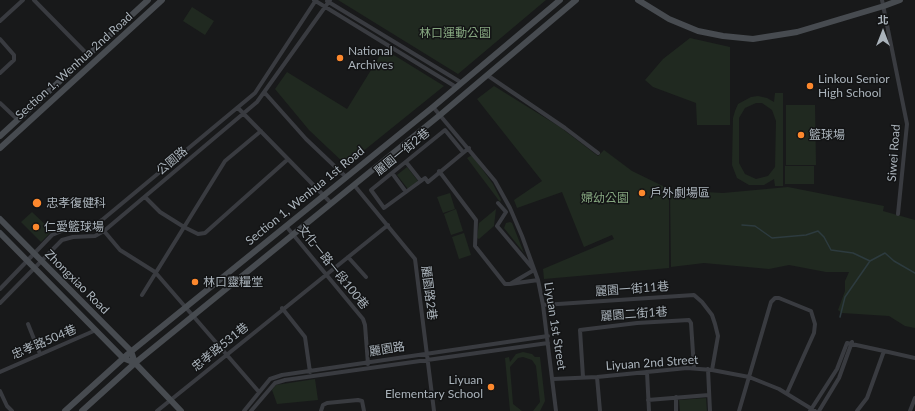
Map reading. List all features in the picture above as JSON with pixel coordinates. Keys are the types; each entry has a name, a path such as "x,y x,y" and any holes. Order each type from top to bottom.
{"main road":[{"name":"Section 1, Wenhua 2nd Road","path":"0,136 148,0"},
{"name":"Section 1, Wenhua 2nd Road","path":"0,148 162,0"},
{"name":"Section 1, Wenhua 1st Road","path":"66,411 131,351 433,107 560,0"},
{"name":"Section 1, Wenhua 1st Road","path":"82,411 135,363 440,115 576,0"},
{"path":"638,0 669,19 698,31 723,36 753,38 777,36 797,32 883,3 900,0"},
{"name":"Zhongxiao Road","path":"0,219 33,254 131,351 135,363"},
{"name":"Zhongxiao Road","path":"0,233 28,259 123,358 135,363 181,411"}],"street":[{"path":"0,21 22,0"},
{"path":"34,0 88,55"},
{"path":"315,0 456,87"},
{"name":"公園路","path":"0,289 33,254 56,234 64,230 92,226 104,218 255,93 315,0"},
{"path":"328,0 462,83"},
{"name":"公園路","path":"62,240 73,237 95,236 104,231 261,99 325,7 328,0"},
{"name":"Siwei Road","path":"883,3 907,124 898,214"},
{"path":"0,39 14,55 14,60 0,73"},
{"path":"487,75 565,128 598,153"},
{"path":"255,93 261,99"},
{"path":"265,93 306,139 346,177"},
{"path":"0,102 18,120"},
{"name":"Liyuan 1st Street","path":"433,107 469,148 495,181 510,208 538,280 548,336 556,411"},
{"path":"238,108 287,160 331,203"},
{"name":"麗園一街2巷","path":"463,152 445,130 371,190 384,208 425,178 428,182 439,171 469,148"},
{"path":"142,295 225,161 261,131"},
{"path":"145,197 160,212 184,227 198,234 205,233 287,160"},
{"path":"406,162 421,181"},
{"path":"171,164 176,170"},
{"path":"439,171 476,220 475,246 505,284 538,280"},
{"path":"392,173 406,192"},
{"name":"麗園路2巷","path":"354,184 415,259 434,411"},
{"path":"498,203 506,212 497,226 534,270 510,284"},
{"path":"104,218 109,226"},
{"name":"忠孝路531巷","path":"157,411 227,355 282,308 388,225"},
{"name":"文化一路一段100巷","path":"286,226 363,319 365,326 368,369"},
{"path":"104,231 120,250 155,272 187,306 259,392"},
{"path":"0,303 62,240 56,234"},
{"path":"348,257 366,278"},
{"path":"19,269 26,276"},
{"name":"麗園一街11巷","path":"543,305 694,295 702,302 712,315 718,336 710,369"},
{"path":"739,411 771,302 775,298 779,298 811,311 815,324 814,333 787,393"},
{"path":"282,308 304,337 310,376"},
{"name":"麗園二街1巷","path":"583,377 580,330 637,323 689,320 691,323 694,368"},
{"path":"28,324 40,354"},
{"name":"忠孝路504巷","path":"0,372 96,330"},
{"name":"麗園路","path":"244,411 270,379 277,376 548,336"},
{"path":"812,410 837,370 845,345 849,342 915,358"},
{"path":"819,411 840,378 852,342"},
{"name":"麗園路","path":"251,411 275,383 285,380 548,343"},
{"path":"857,411 867,398 884,351"},
{"name":"Liyuan 2nd Street","path":"553,379 597,377 694,368 710,369 749,377 787,393 812,410"},
{"path":"710,369 710,411"},
{"path":"647,372 649,411"},
{"path":"597,377 600,411"},
{"path":"0,391 7,406 12,411"},
{"path":"822,392 828,396"},
{"path":"648,400 709,396"},
{"path":"676,397 676,411"},
{"path":"910,411 915,398"},
{"path":"321,411 323,405 327,403 358,400 362,401 364,411"}],"green space":[{"name":"林口運動公園","path":"338,0 546,0 458,74"},
{"path":"192,7 214,21 205,35 183,21"},
{"path":"690,38 730,47 730,125 697,125 696,103 653,87 645,80 663,59"},
{"path":"384,49 444,86 346,165 309,130 275,89 287,72 347,109"},
{"name":"婦幼公園","path":"494,86 560,127 598,156 604,150 632,171 669,189 669,268 544,279 543,269 614,239 612,235 584,247 562,192 517,208 514,200 542,181 477,99"},
{"path":"775,93 783,93 783,186 775,186 774,179 764,185 749,185 737,178 732,165 733,118 735,111 738,104 751,97 758,96 767,98 774,102","holes":["756,103 762,103 772,110 776,121 775,167 768,176 756,179 745,174 739,163 739,118 745,108"]},
{"name":"籃球場","path":"786,105 815,105 816,165 786,165"},
{"path":"472,155 493,184 501,200 500,202 467,158"},
{"path":"785,166 814,166 814,184 785,184"},
{"path":"407,167 418,181 408,189 397,175"},
{"path":"788,187 884,206 883,211 915,220 915,328 905,326 889,316 842,313 838,310 845,291 845,281 849,272 826,272 789,265 769,269 704,263 671,267 670,190 723,193"},
{"path":"450,193 455,209 443,213 437,197"},
{"path":"456,209 463,231 451,235 444,214"},
{"path":"496,209 494,226 479,239 477,238 479,223"},
{"name":"仁愛籃球場","path":"32,212 52,231 41,242 21,222"},
{"path":"506,223 512,223 524,253 504,228"},
{"path":"464,233 471,255 459,259 452,237"},
{"path":"523,352 532,354 535,357 540,357 545,401 540,411 533,411 540,402 536,366 532,360 523,357 518,358 510,367 513,404 522,411 510,411 505,358 509,357 510,362 516,354"},
{"path":"315,379 318,400 277,404 272,390 276,385"},
{"path":"706,398 707,411 680,411 679,400"}],"waterway":[{"path":"742,225 755,226 772,238 806,235 818,231 824,237 831,250 853,253 870,261 885,253 894,261 915,273"},
{"path":"840,317 845,297 870,261"}],"place":[{"name":"National Archives","path":"340,58"},
{"name":"Linkou Senior High School","path":"810,86"},
{"name":"籃球場","path":"801,135"},
{"name":"戶外劇場區","path":"642,193"},
{"name":"忠孝復健科","path":"37,203"},
{"name":"仁愛籃球場","path":"36,227"},
{"name":"林口靈糧堂","path":"195,282"},
{"name":"Liyuan Elementary School","path":"491,387"}]}
